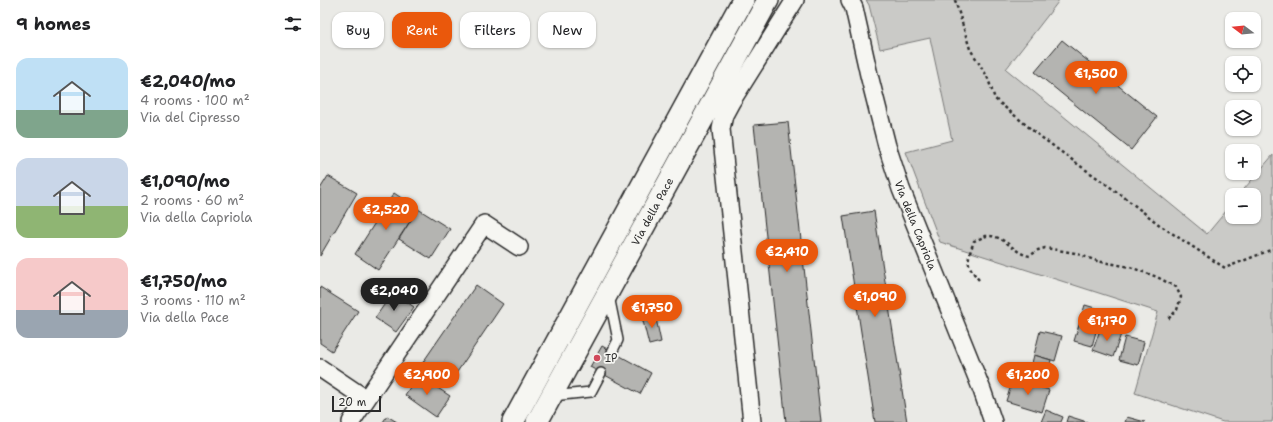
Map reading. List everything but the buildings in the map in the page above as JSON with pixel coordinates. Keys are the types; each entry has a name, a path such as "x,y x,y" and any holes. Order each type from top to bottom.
{"street":[{"name":"Via della Pace","path":"513,422 743,0"},
{"name":"Via della Pace","path":"536,422 768,0"},
{"path":"752,422 722,129 724,115 731,102 795,0"},
{"name":"Via della Capriola","path":"850,0 854,8 887,146 901,189 982,390 993,422"},
{"path":"351,422 484,224 519,247"},
{"path":"320,368 366,399"}],"lane":[{"path":"608,291 618,340 612,352"},
{"path":"551,396 591,392 601,373"}],"path":[{"path":"955,0 970,49 987,76 995,99 1037,134 1161,226 1225,268 1273,250"},
{"path":"979,280 971,270 967,259 974,241 986,236 999,238 1022,255 1030,256 1038,250 1045,248 1075,254 1097,261 1130,267 1157,277 1176,287 1181,297 1177,310 1167,320"}],"shaded area":[{"path":"866,0 1058,0 1058,2 1006,69 1207,234 1225,212 1225,224 1261,224 1261,188 1245,188 1252,180 1261,180 1261,169 1273,155 1272,422 1223,422 1135,393 1158,312 940,242 906,152 952,140 930,38 880,49 869,5"}],"place":[{"name":"IP","path":"597,358"}]}
